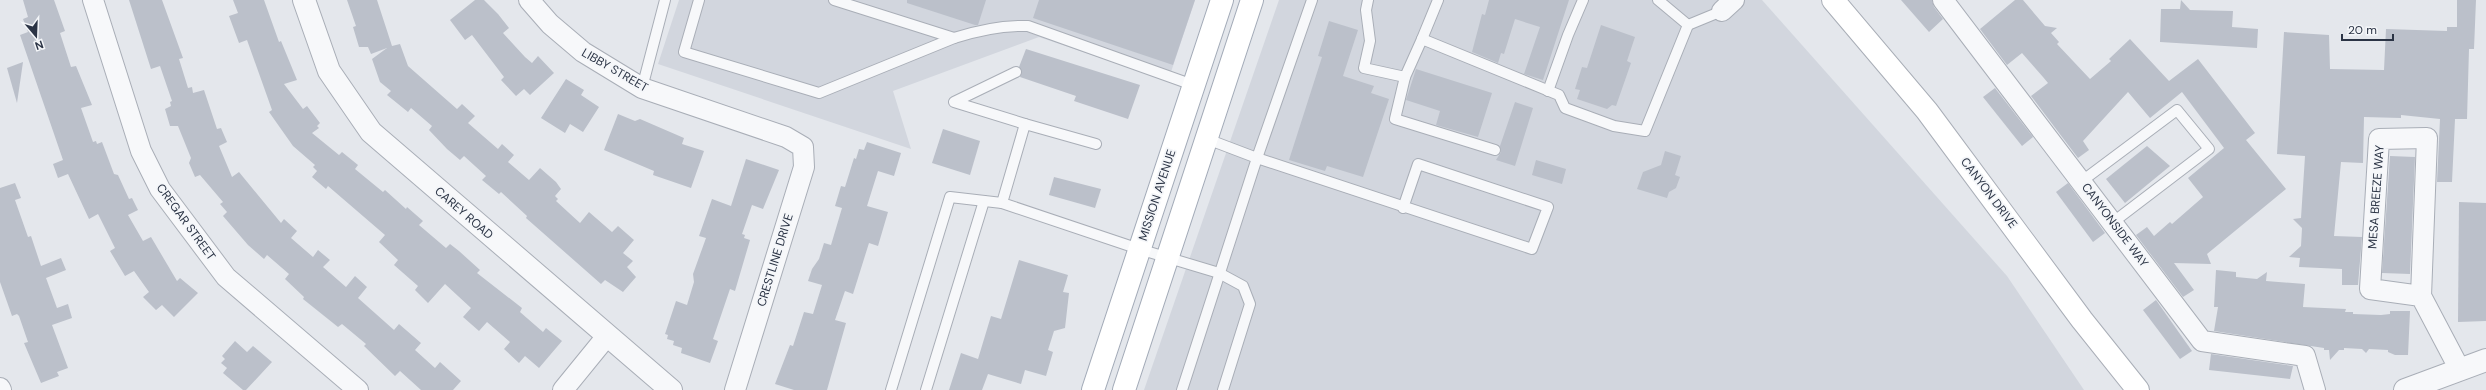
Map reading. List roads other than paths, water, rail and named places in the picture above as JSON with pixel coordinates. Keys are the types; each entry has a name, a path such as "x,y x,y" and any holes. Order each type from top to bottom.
{"main road":[{"name":"MISSION AVENUE","path":"1092,390 1222,0"},
{"path":"1124,390 1252,0"},
{"name":"CANYON DRIVE","path":"1833,0 1927,111 2082,320 2138,390"}],"street":[{"name":"CREGAR STREET","path":"93,0 141,151 160,189 226,277 358,390"},
{"name":"CAREY ROAD","path":"304,0 328,72 370,132 671,390"},
{"name":"LIBBY STREET","path":"529,0 550,24 582,52 642,88 786,137"},
{"name":"CANYONSIDE WAY","path":"1943,0 2082,181 2202,341 2305,356 2315,390"},
{"name":"CRESTLINE DRIVE","path":"735,390 804,167 803,147 786,137"},
{"name":"MESA BREEZE WAY","path":"2421,296 2370,288 2379,139 2427,138 2421,296 2460,370"},
{"path":"563,390 607,336"},
{"path":"2405,390 2486,360"}],"lane":[{"path":"642,88 665,0"},
{"path":"699,0 684,52 819,93 954,38 984,29 1007,25 1028,26 1194,85"},
{"path":"834,0 954,38"},
{"path":"1182,390 1257,158 1312,0"},
{"path":"1368,0 1366,10 1370,41 1364,68 1405,78"},
{"path":"1438,0 1405,78 1395,119 1496,150"},
{"path":"1548,90 1568,35 1584,0"},
{"path":"1658,0 1688,26"},
{"path":"1422,39 1559,95 1565,108 1614,126 1645,130 1688,26 1728,6"},
{"path":"1016,72 954,102 1096,144"},
{"path":"2082,181 2177,110 2209,149 2112,223"},
{"path":"1002,203 1025,124"},
{"path":"1207,139 1257,158 1403,208 1532,249 1548,206 1418,164 1403,208"},
{"path":"891,390 950,197 1002,203 1139,249 1220,273 1243,286 1250,304 1223,390"},
{"path":"926,390 984,201"}]}
